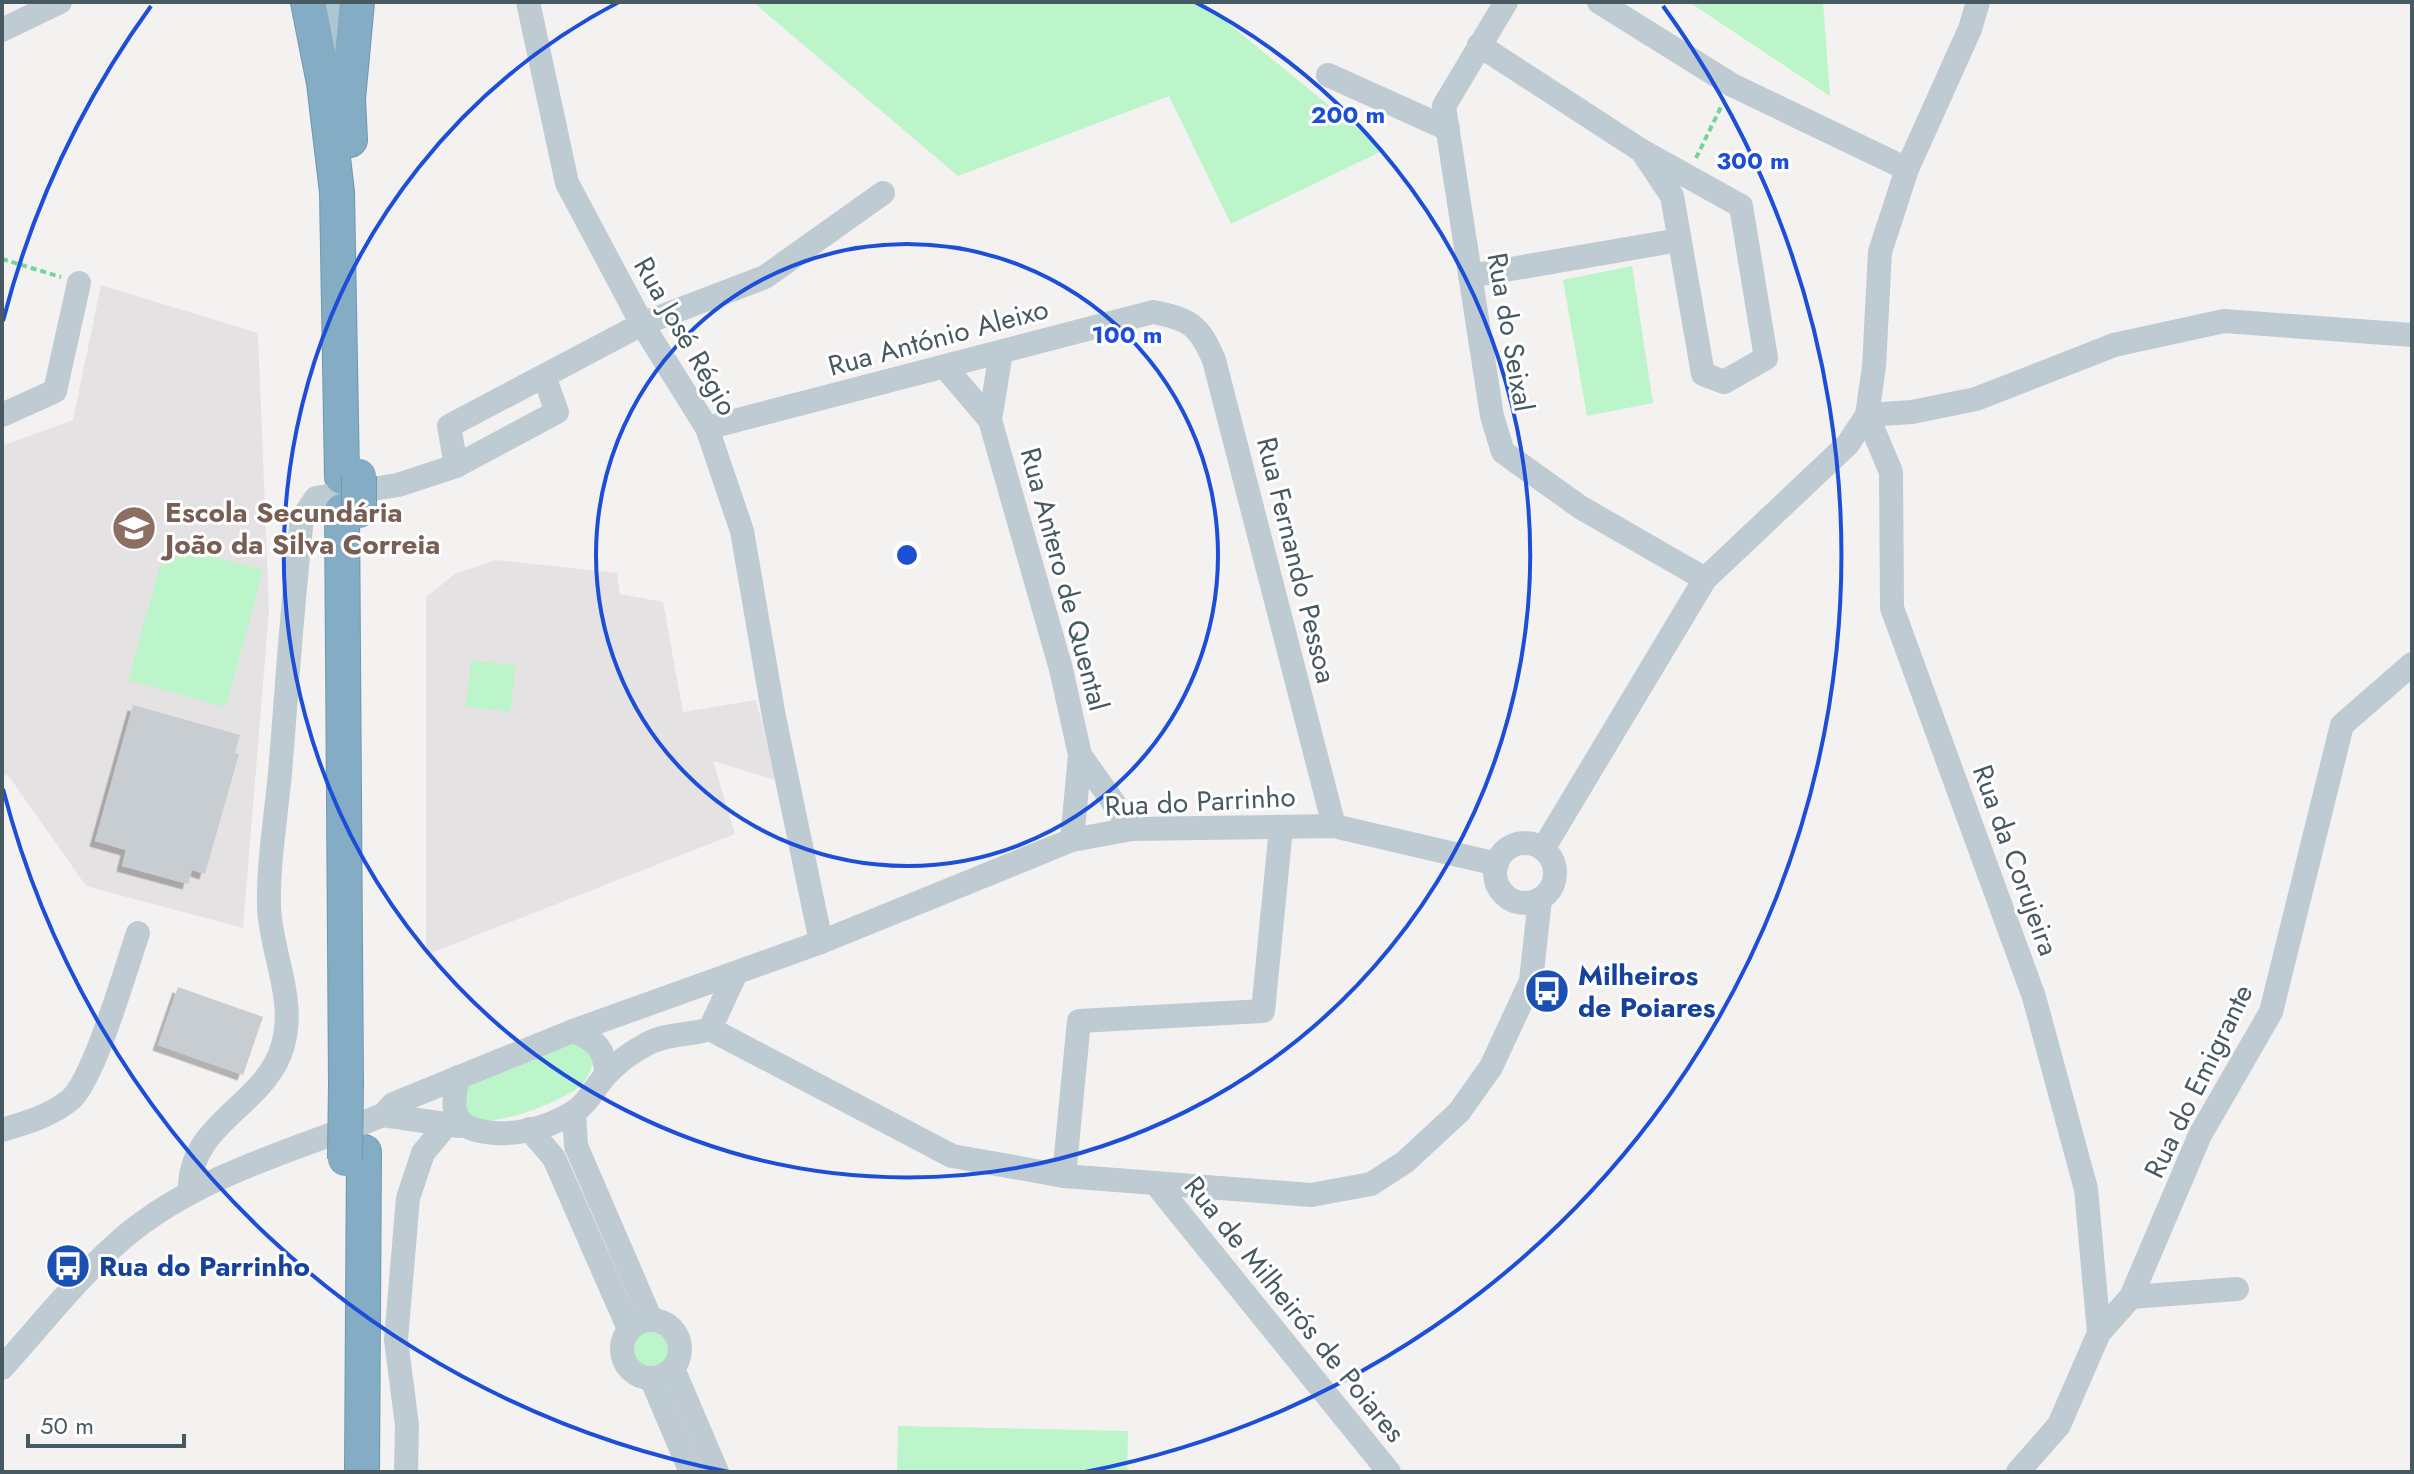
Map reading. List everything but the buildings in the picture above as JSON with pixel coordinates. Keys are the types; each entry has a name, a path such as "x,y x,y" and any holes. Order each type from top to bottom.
{"highway":[{"path":"308,2 324,83 337,192 351,511 355,1083 346,1472"},
{"path":"350,476 348,99 357,2"},
{"path":"354,1155 362,1472"}],"main road":[{"path":"329,2 348,99"}],"street":[{"path":"2,30 60,2"},
{"name":"Rua José Régio","path":"528,2 567,183 642,324 707,428 742,531 774,717 821,942"},
{"name":"Rua do Seixal","path":"1506,2 1444,106 1492,416 1503,452 1580,507 1705,579"},
{"path":"1599,2 1732,85 1907,169"},
{"path":"1543,849 1705,579 1848,444 1867,415 1874,367 1880,252 1907,169 1970,29 1978,2"},
{"path":"1479,45 1642,151 1741,206 1766,358 1724,382 1703,374 1672,196 1642,151"},
{"path":"1328,75 1448,129"},
{"path":"456,466 449,426 642,324 765,277 883,193"},
{"path":"1470,276 1679,240"},
{"path":"2,415 55,391 79,283"},
{"name":"Rua António Aleixo","path":"707,428 1153,312 1184,318"},
{"name":"Rua Fernando Pessoa","path":"1184,318 1203,335 1214,360 1334,826"},
{"path":"1867,415 1912,412 1976,399 2114,345 2224,321 2412,335"},
{"name":"Rua Antero de Quental","path":"990,420 1001,352"},
{"name":"Rua Antero de Quental","path":"945,367 990,420 1057,655 1080,755 1072,840"},
{"path":"190,1193 189,1171 209,1134 266,1082 280,1057 287,1029 285,983 269,908 302,519 316,498 398,485 456,466 557,412 544,376"},
{"name":"Rua da Corujeira","path":"1867,415 1891,472 1892,608 2034,997 2086,1189 2099,1333"},
{"name":"Rua do Emigrante","path":"2018,1472 2059,1425 2099,1333 2131,1297 2200,1135 2271,1012 2342,725 2412,664"},
{"name":"Rua Antero de Quental","path":"1080,755 1132,829"},
{"name":"Rua do Parrinho","path":"2,1368 124,1237 190,1193 240,1169 383,1115 393,1104 458,1077 573,1031 821,942 1072,840 1132,829 1237,825 1281,828 1334,826 1497,864"},
{"path":"1064,1176 1079,1021 1263,1011 1281,828"},
{"path":"1516,845 1534,845 1543,849 1554,865 1555,875 1548,893 1530,903 1510,899 1497,884 1497,864 1501,855 1516,845"},
{"name":"Rua de Milheirós de Poiares","path":"710,1029 952,1156 1064,1176 1311,1195 1371,1184 1405,1162 1459,1112 1491,1067 1514,1025 1531,981 1540,899"},
{"path":"2,1130 49,1114 73,1098 88,1073 138,933"},
{"path":"710,1029 735,975"},
{"name":"Rua do Parrinho","path":"383,1115 493,1134 529,1129 574,1112 606,1074 658,1038 710,1029"},
{"path":"573,1031 591,1037 600,1048 606,1059 606,1074"},
{"path":"406,1472 407,1425 396,1340 408,1198 423,1153 458,1126 452,1104 458,1077"},
{"path":"574,1112 576,1146 640,1324"},
{"path":"529,1129 554,1158 640,1324"},
{"name":"Rua de Milheirós de Poiares","path":"1155,1183 1389,1472"},
{"path":"2131,1297 2237,1289"},
{"path":"640,1324 666,1324 677,1335 680,1355 662,1374 635,1374 624,1361 622,1344 640,1324"},
{"path":"662,1374 691,1472"},
{"path":"662,1374 717,1472"}],"path":[{"path":"1688,175 1732,85"},
{"path":"2,259 79,283"}],"shaded area":[{"name":"Escola Secundária João da Silva Correia","path":"101,285 258,333 269,610 243,928 86,886 8,775 2,776 2,446 73,420"},
{"path":"496,560 617,573 620,594 663,602 683,712 756,700 776,780 713,761 735,834 426,955 426,597 455,574"}],"green space":[{"path":"753,2 1202,2 1384,150 1231,224 1169,96 958,176"},
{"path":"1689,2 1823,2 1830,96"},
{"path":"1632,266 1653,403 1587,416 1563,280"},
{"path":"166,544 263,570 226,707 128,680"},
{"path":"472,660 516,666 510,712 465,706"},
{"path":"578,1042 594,1060 585,1081 570,1093 528,1112 497,1119 484,1120 469,1112 466,1089 476,1080"},
{"path":"651,1330 664,1335 669,1348 664,1361 651,1366 638,1361 633,1348 638,1335"},
{"path":"898,1426 1128,1431 1127,1472 897,1472"}],"place":[{"name":"Escola Secundária João da Silva Correia","path":"134,528"},
{"name":"Milheiros de Poiares","path":"1547,991"},
{"name":"Rua do Parrinho","path":"68,1266"}]}
